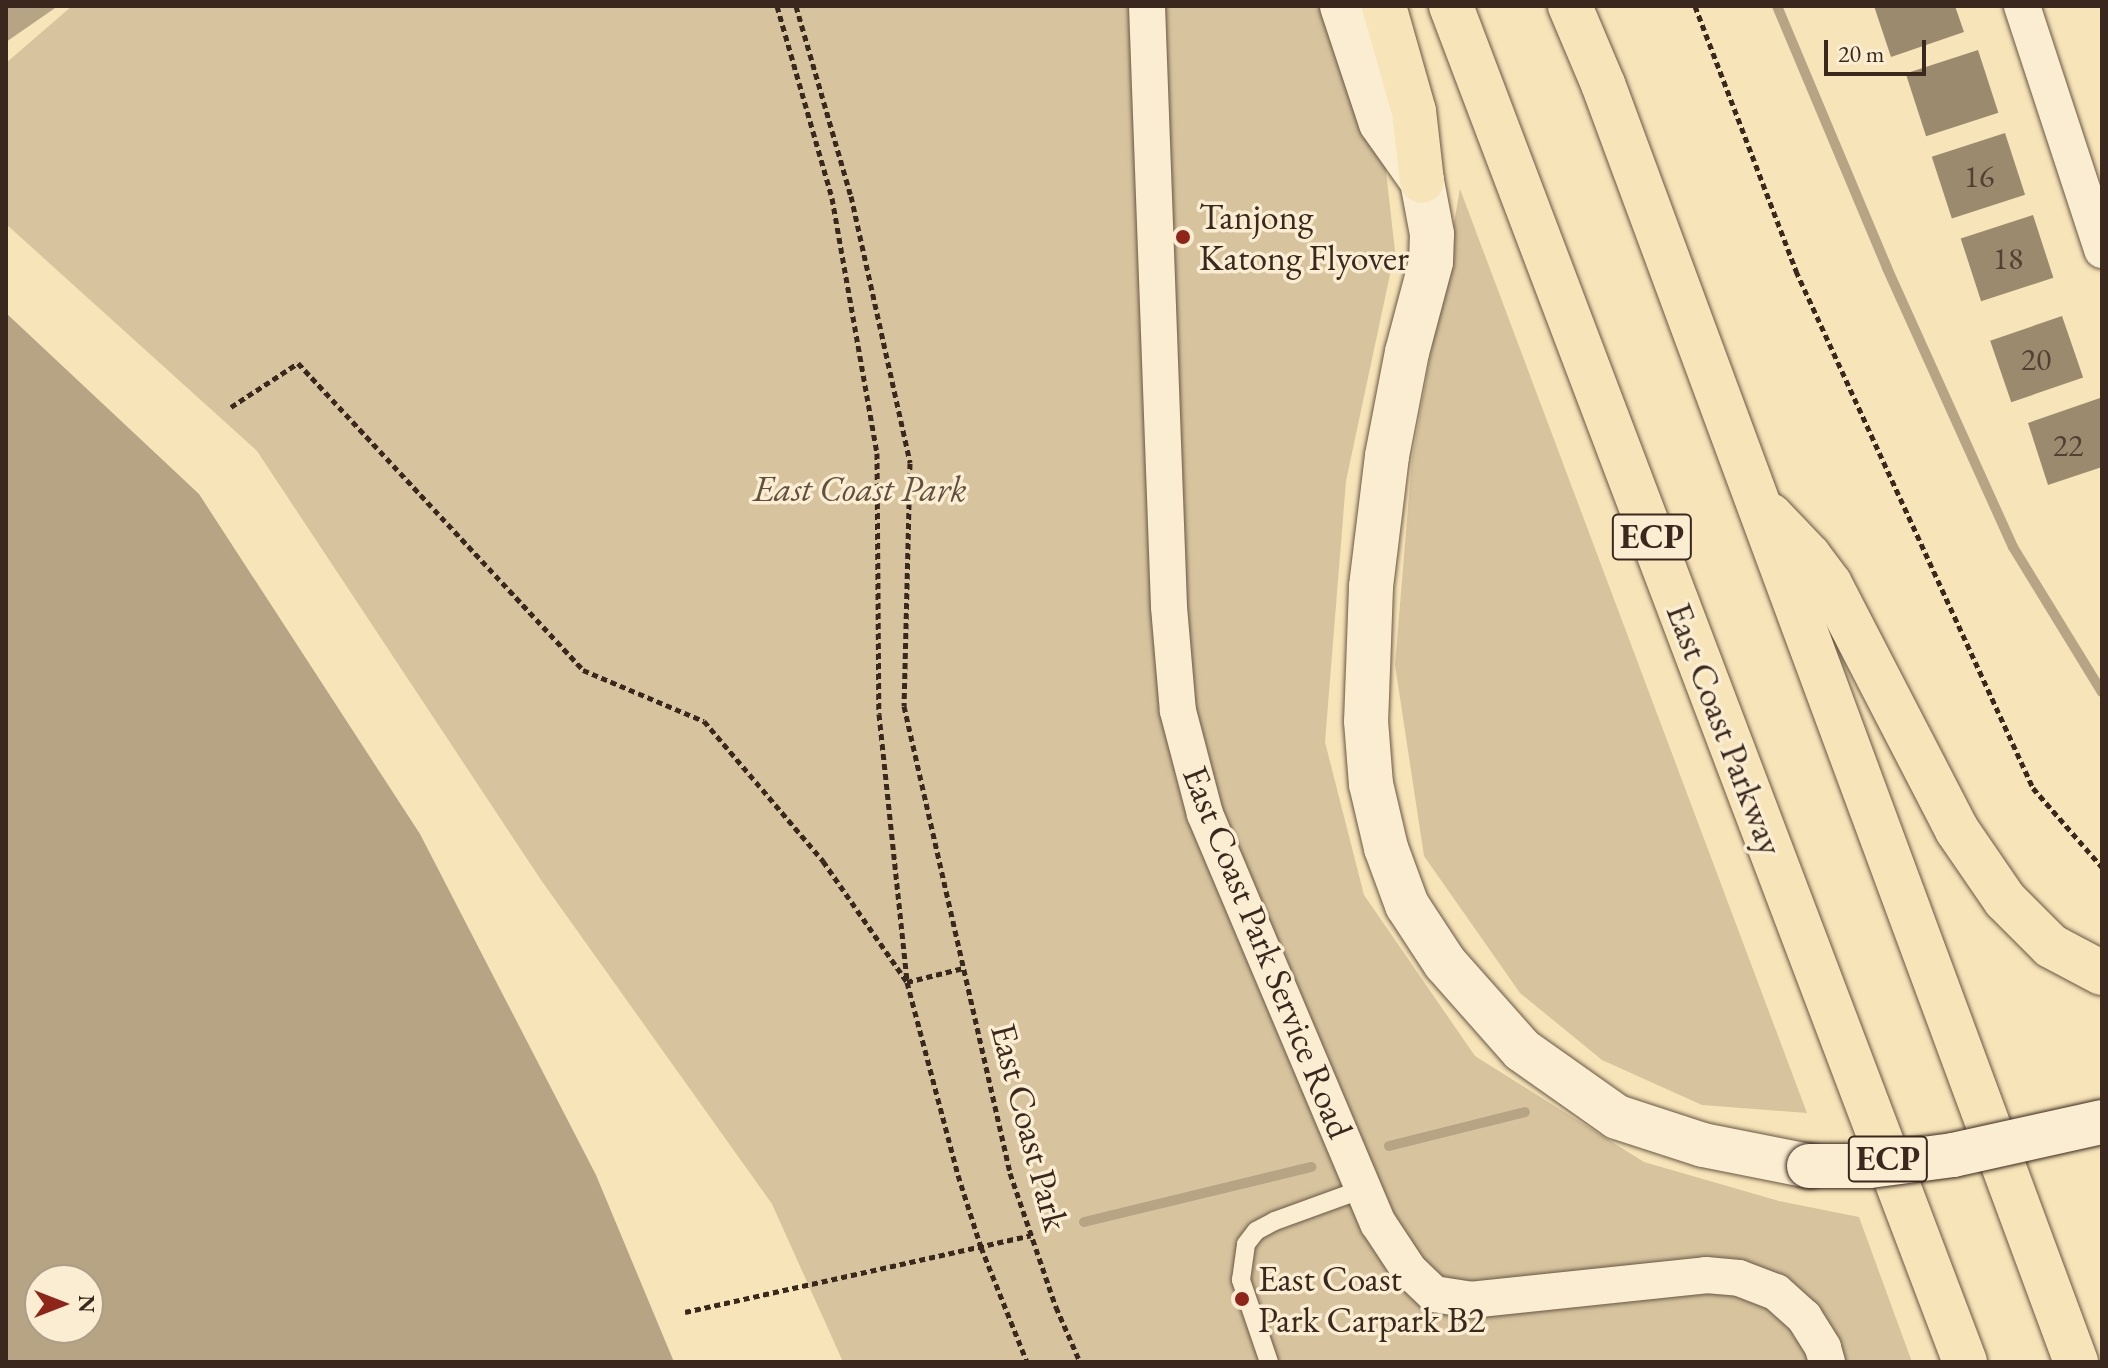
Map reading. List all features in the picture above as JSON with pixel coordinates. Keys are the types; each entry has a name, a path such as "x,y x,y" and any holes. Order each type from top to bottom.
{"highway":[{"path":"1384,6 1414,111 1422,181"},
{"name":"East Coast Parkway","path":"1451,6 1965,1362"},
{"path":"1570,6 1603,84 2076,1362"},
{"path":"1760,505 1809,556 1830,584 1957,830 2005,900 2051,946 2102,973"}],"main road":[{"path":"1342,6 1381,123 1422,181 1429,203 1431,262 1407,352 1387,456 1371,587 1366,721 1371,784 1386,848 1407,905 1445,963 1522,1050 1617,1117 1703,1145 1809,1166 1870,1166 1953,1155 2102,1122"}],"street":[{"name":"East Coast Park Service Road","path":"1147,6 1169,607 1178,711 1205,814 1378,1223 1409,1270 1434,1294 1470,1300 1706,1275 1739,1278 1776,1292 1804,1317 1823,1348 1827,1362"},
{"path":"2022,6 2102,250"}],"lane":[{"path":"1269,1362 1241,1280 1246,1244 1256,1231 1275,1221 1363,1189"}],"path":[{"path":"777,6 832,198 877,453 879,714 907,982 981,1247 1027,1362"},
{"name":"East Coast Park","path":"796,6 851,196 910,463 904,706 1010,1173 1080,1362"},
{"path":"1695,6 1796,271 2033,788 2102,867"},
{"path":"231,407 298,363 583,670 704,721 823,861 907,982"},
{"path":"907,982 963,968"},
{"path":"685,1312 1031,1235"}],"green space":[{"name":"East Coast Park","path":"72,6 1348,6 1378,101 1395,251 1346,481 1325,742 1364,895 1475,1056 1644,1162 1779,1201 1859,1217 1912,1362 843,1362 772,1204 541,880 257,451 6,224 6,63"},
{"path":"1460,189 1807,1113 1702,1105 1602,1060 1520,993 1424,856 1395,665 1412,459"}],"shaded area":[{"path":"6,6 58,6 6,42"},
{"path":"6,313 199,494 420,834 596,1175 674,1362 6,1362"}],"building":[{"path":"1874,6 1955,6 1964,32 1891,57"},
{"path":"1978,50 1998,113 1926,136 1906,73"},
{"path":"2005,133 2025,195 1952,219 1932,157"},
{"path":"2033,215 2053,278 1981,301 1961,238"},
{"path":"2062,316 2083,377 2011,402 1990,341"},
{"path":"2100,398 2102,467 2048,485 2028,423"}],"waterway":[{"path":"1777,6 1887,268 2013,547 2102,692"},
{"path":"1389,1146 1525,1112"},
{"path":"1084,1222 1311,1167"}],"place":[{"name":"Tanjong Katong Flyover","path":"1183,237"},
{"name":"East Coast Park Carpark B2","path":"1242,1299"}]}
